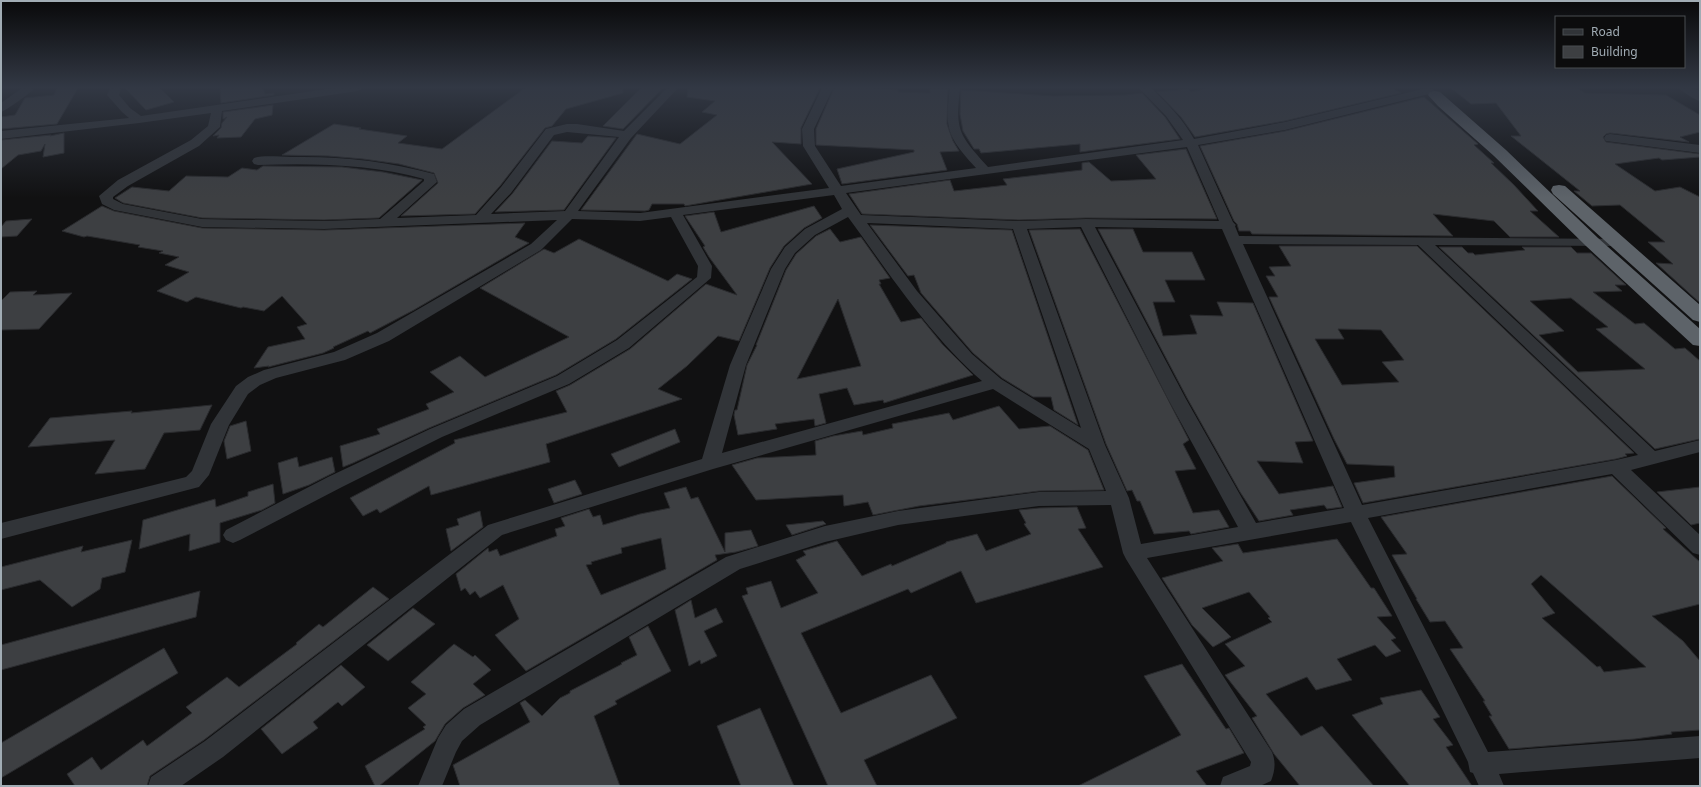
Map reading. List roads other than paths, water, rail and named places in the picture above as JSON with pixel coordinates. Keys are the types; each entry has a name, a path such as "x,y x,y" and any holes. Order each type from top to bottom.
{"highway":[{"path":"1468,125 1500,153 1592,242 1700,340"},
{"path":"1487,125 1700,316"}],"street":[{"path":"1,135 96,125"},
{"path":"214,125 214,127 195,143 122,183 106,196 107,202 119,207 202,223 324,225 568,215 640,217 1191,143 1290,125"},
{"path":"1,531 192,482 200,475 220,424 242,390 254,381 270,374 338,356 383,337 536,247 568,215 627,135 637,125"},
{"path":"810,125 808,129 809,146 854,214 912,294 961,352 995,383 1096,445"},
{"path":"954,125 960,143 985,171"},
{"path":"1180,125 1191,143 1232,233 1356,513 1479,764 1492,786"},
{"path":"479,219 506,190 550,132 567,128 577,128 627,135"},
{"path":"1610,138 1700,150"},
{"path":"258,161 310,160 355,163 415,172 430,177 431,182 383,223"},
{"path":"233,534 436,433 562,380 622,344 704,278 705,266 675,212"},
{"path":"710,463 738,365 778,269 790,250 810,232 854,214 1020,225 1086,223 1232,233 1422,241 1617,242"},
{"path":"1086,223 1177,399 1251,532"},
{"path":"1020,225 1096,445 1120,498 1133,553 1263,760 1262,773 1232,786"},
{"path":"1422,241 1652,458"},
{"path":"160,786 214,749 495,530 710,463 939,400 995,383"},
{"path":"1133,553 1616,467 1700,446"},
{"path":"1616,467 1700,547"},
{"path":"430,786 446,746 454,733 472,717 733,564 825,534 898,518 1039,499 1120,498"},
{"path":"1479,764 1700,747"}]}
